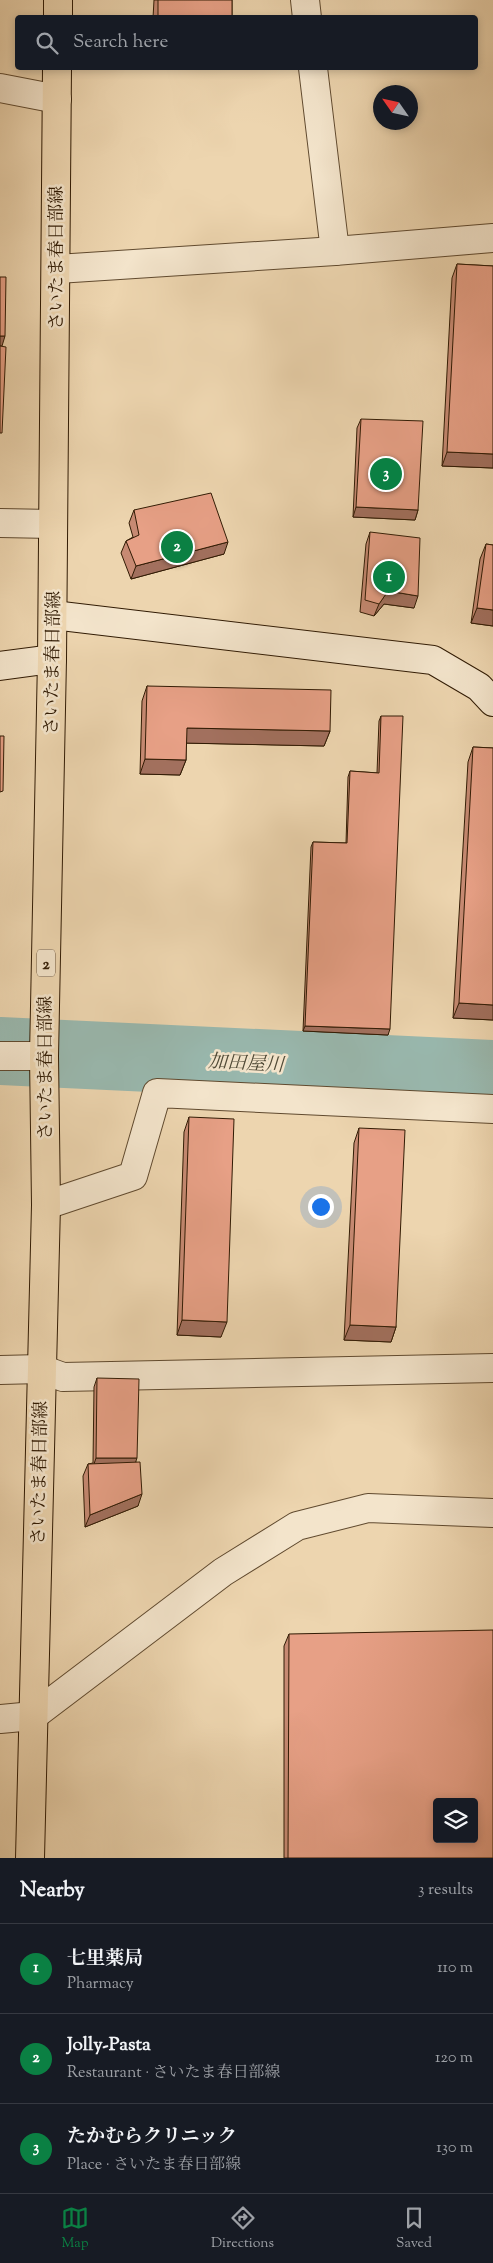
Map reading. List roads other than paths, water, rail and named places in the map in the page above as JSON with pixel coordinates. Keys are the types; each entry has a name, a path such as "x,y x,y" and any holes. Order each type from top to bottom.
{"main road":[{"path":"58,0 58,15"},
{"name":"さいたま春日部線","path":"30,1858 46,1204 44,1056 53,615 52,524 57,269 57,70"}],"street":[{"path":"305,0 307,15"},
{"path":"313,70 335,251"},
{"path":"0,88 57,98"},
{"path":"57,269 335,251 493,238"},
{"path":"0,523 52,524"},
{"path":"53,615 433,660 479,687 493,702"},
{"path":"0,666 52,659"},
{"path":"0,1056 44,1056"},
{"path":"46,1204 133,1176 157,1093 493,1109"},
{"path":"0,1370 41,1369 63,1377 493,1368"},
{"path":"0,1719 33,1716 223,1572 297,1526 368,1508 493,1513"}],"waterway":[{"name":"加田屋川","path":"0,1051 493,1074"}],"place":[{"name":"たかむらクリニック","path":"386,474"},
{"name":"Jolly-Pasta","path":"177,547"},
{"name":"七里薬局","path":"389,577"}]}
